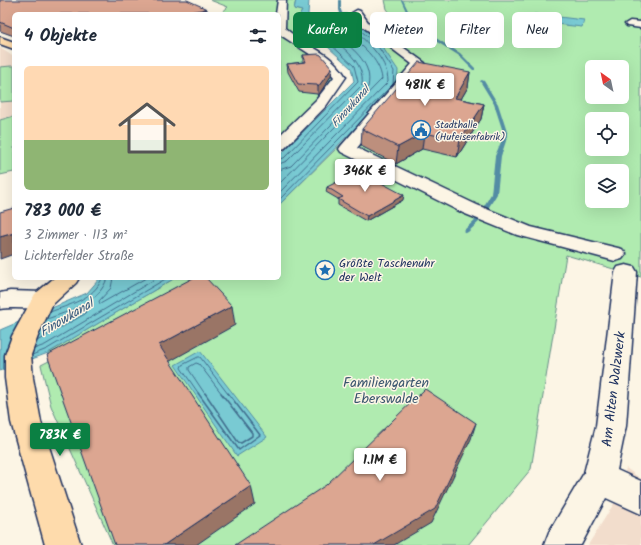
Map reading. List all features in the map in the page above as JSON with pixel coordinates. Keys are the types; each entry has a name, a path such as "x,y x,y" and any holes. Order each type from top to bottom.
{"main road":[{"path":"0,40 12,45"},
{"path":"63,545 26,422 18,355 25,336 43,300 66,280"}],"lane":[{"path":"281,14 282,0"},
{"name":"Am Alten Walzwerk","path":"362,19 366,24 418,63 347,149 500,222 620,263 611,426 599,478 562,545"},
{"path":"630,24 641,25"},
{"path":"281,30 294,40 327,60 336,68 340,77 321,103 281,143"},
{"path":"0,301 10,299 43,300"},
{"path":"599,478 641,498"}],"shaded area":[{"path":"0,48 12,56 12,117 0,120"},
{"path":"626,468 641,479 641,545 588,545 618,497"}],"green space":[{"path":"210,0 296,0 294,9 302,11 293,12 293,41 291,41 293,42 293,48 301,48 342,76 281,140 281,12 222,12 228,7"},
{"name":"Familiengarten Eberswalde","path":"385,0 641,0 641,277 566,255 531,469 468,545 113,545 51,406 41,365 49,361 48,353 172,280 281,280 281,203 347,138 377,48 437,48 437,12 389,12 387,9"},
{"name":"Familiengarten Eberswalde","path":"370,27 370,34 363,28"},
{"path":"12,66 12,101 0,102 0,67"},
{"path":"12,117 12,172 0,175 0,120"}],"water":[{"path":"296,0 309,0 308,12 294,9"},
{"path":"562,17 584,20 582,27 562,25"},
{"name":"Finowkanal","path":"362,27 370,34 370,48 383,48 398,70 397,86 281,203 281,154 354,81 351,68 329,48 362,48"},
{"name":"Finowkanal","path":"98,280 172,280 48,353 0,371 0,330 87,293"},
{"path":"200,351 267,437 237,456 175,365"}],"building":[{"path":"0,0 187,0 207,9 189,12 12,12 12,27 0,22"},
{"path":"319,54 332,68 318,87 317,85 298,84 287,64 306,62 303,55"},
{"name":"Stadthalle (Hufeisenfabrik)","path":"419,62 470,72 455,98 484,104 460,140 424,133 398,147 362,129"},
{"path":"359,171 404,195 367,216 338,199 343,197 327,187"},
{"path":"12,209 12,234 0,237 0,212"},
{"path":"189,280 208,280 232,306 159,345 251,486 164,545 115,545 47,355"},
{"path":"425,389 476,423 435,509 374,545 235,545 326,485"}],"waterway":[{"path":"340,0 341,12"},
{"path":"402,0 414,26 459,54 474,69"},
{"path":"466,231 479,219 494,194 498,156 506,135 496,104 482,81"}],"place":[{"name":"Stadthalle (Hufeisenfabrik)","path":"421,130"},
{"name":"Größte Taschenuhr der Welt","path":"325,270"}]}
